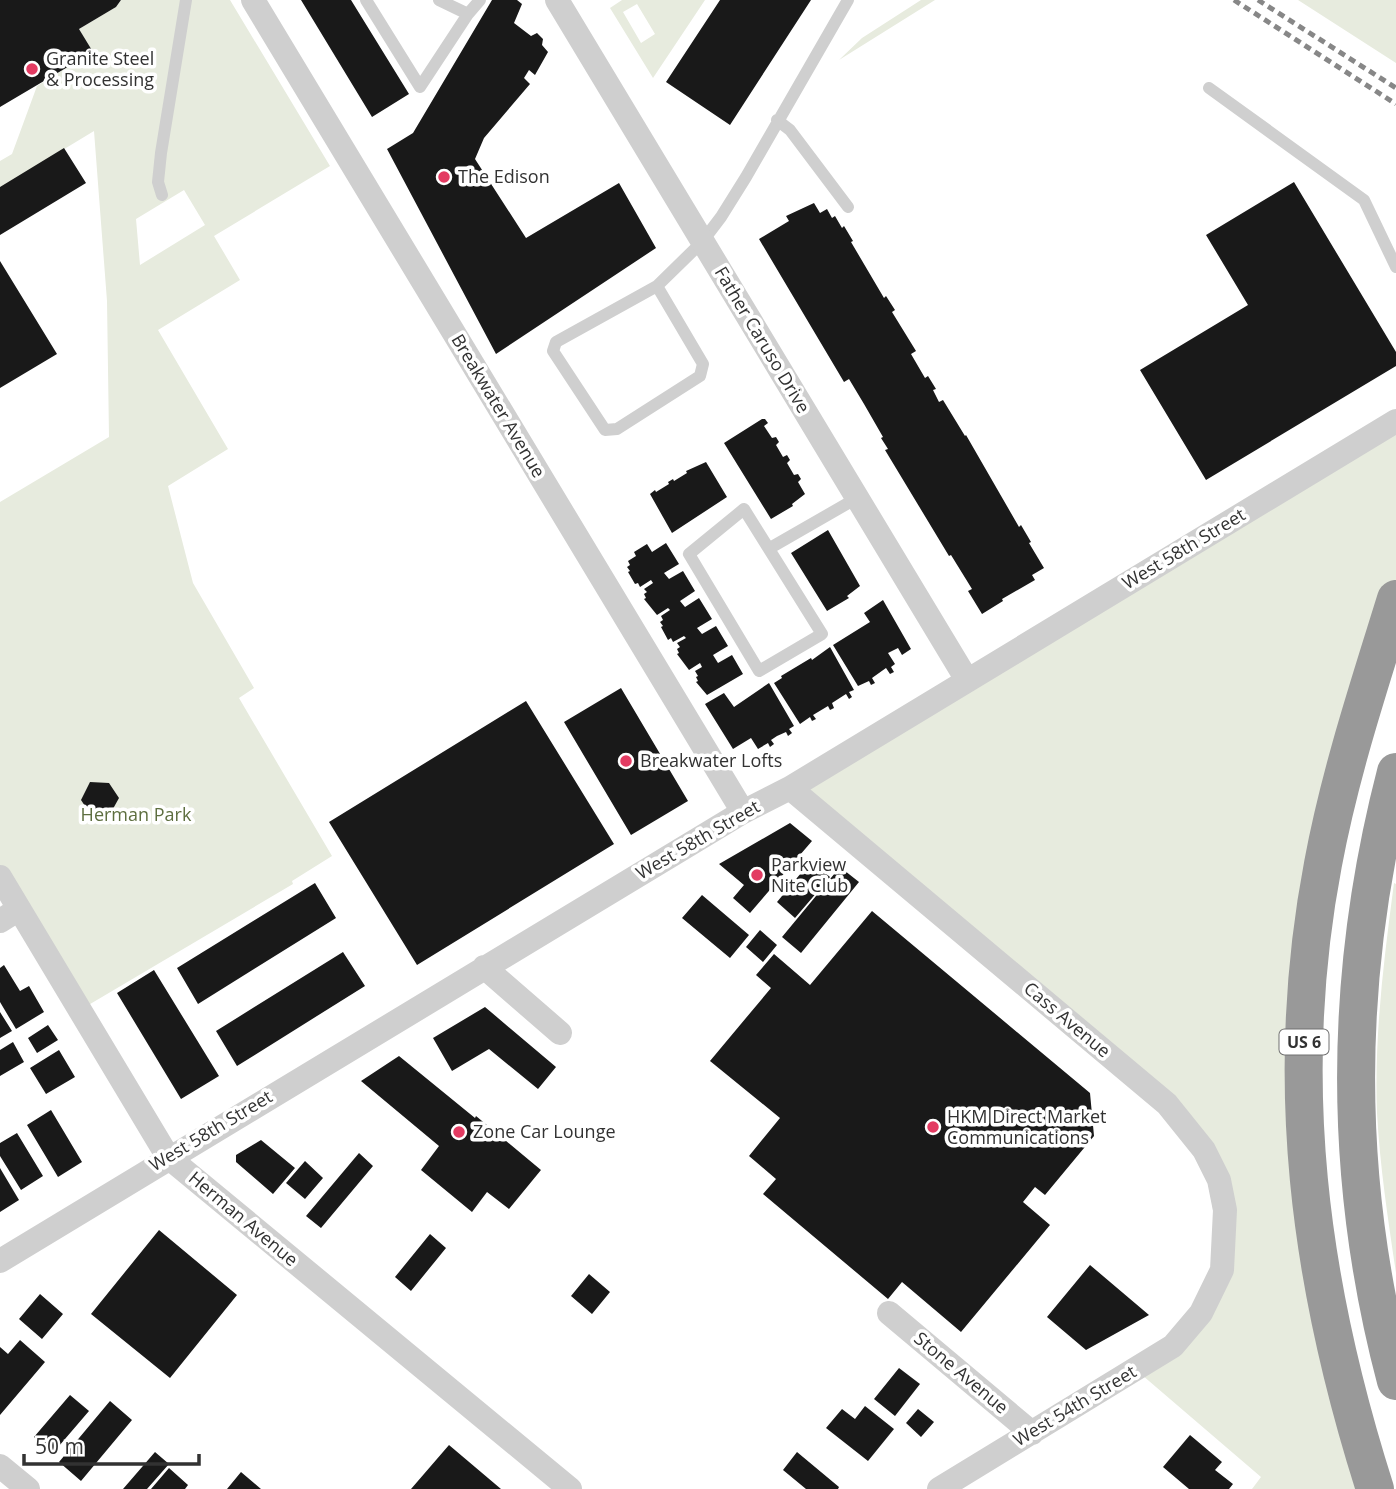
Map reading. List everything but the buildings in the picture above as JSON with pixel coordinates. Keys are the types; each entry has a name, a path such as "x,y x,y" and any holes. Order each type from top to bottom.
{"highway":[{"name":"US 6","path":"1375,1489 1343,1382 1318,1258 1304,1128 1304,1051 1306,992 1325,853 1342,777 1396,599"},
{"name":"US 6","path":"1396,772 1378,848 1364,929 1357,1013 1355,1097 1360,1182 1370,1265 1396,1381"}],"street":[{"name":"Breakwater Avenue","path":"253,0 743,812"},
{"name":"Father Caruso Drive","path":"557,0 967,680"},
{"name":"West 58th Street","path":"0,1261 168,1157 743,812 789,788 1396,421"},
{"name":"Cass Avenue","path":"789,788 1167,1104 1204,1150 1219,1180 1225,1210 1222,1270 1201,1313"},
{"name":"Herman Avenue","path":"0,877 10,915 168,1157 570,1489"},
{"path":"484,967 559,1033"},
{"name":"Stone Avenue","path":"889,1313 1032,1433"},
{"name":"West 54th Street","path":"939,1489 1173,1346 1201,1313"},
{"path":"0,1466 28,1489"}],"lane":[{"path":"162,195 158,182 186,0"},
{"path":"366,0 420,87 480,0"},
{"path":"439,0 468,14"},
{"path":"657,286 704,364 700,376 617,429 605,430 553,351 556,342 657,286 702,242 721,218 746,177 848,0"},
{"path":"1209,88 1364,200 1396,267"},
{"path":"777,120 790,130 848,207"},
{"path":"770,548 857,498"},
{"path":"744,509 770,548 822,634 759,671 689,554 744,509"}],"green space":[{"name":"Herman Park","path":"121,0 230,0 330,166 214,236 240,280 158,330 228,449 168,486 193,583 254,688 239,698 332,856 292,881 293,884 80,1010 0,877 0,502 109,437 107,301 94,131 0,188 0,161 12,154 37,86 92,52 79,29 116,7","holes":["184,190 205,225 140,265 136,219"]},
{"path":"622,0 705,0 653,78 610,8","holes":["637,4 655,34 641,43 623,12"]},
{"path":"921,0 935,0 839,60 862,38"},
{"path":"1298,0 1396,0 1396,63"},
{"path":"1396,421 1396,599 1354,734 1303,1084 1375,1489 1252,1489 1261,1477 1135,1369 1173,1346 1222,1270 1204,1150 790,788"},
{"path":"1394,883 1396,1273 1380,1153 1376,1084 1381,998"}],"railway":[{"path":"1234,0 1396,104"},
{"path":"1258,0 1396,88"}],"place":[{"name":"Granite Steel & Processing","path":"32,69"},
{"name":"The Edison","path":"444,177"},
{"name":"Breakwater Lofts","path":"626,761"},
{"name":"Parkview Nite Club","path":"757,875"},
{"name":"HKM Direct Market Communications","path":"933,1127"},
{"name":"Zone Car Lounge","path":"459,1132"}]}
